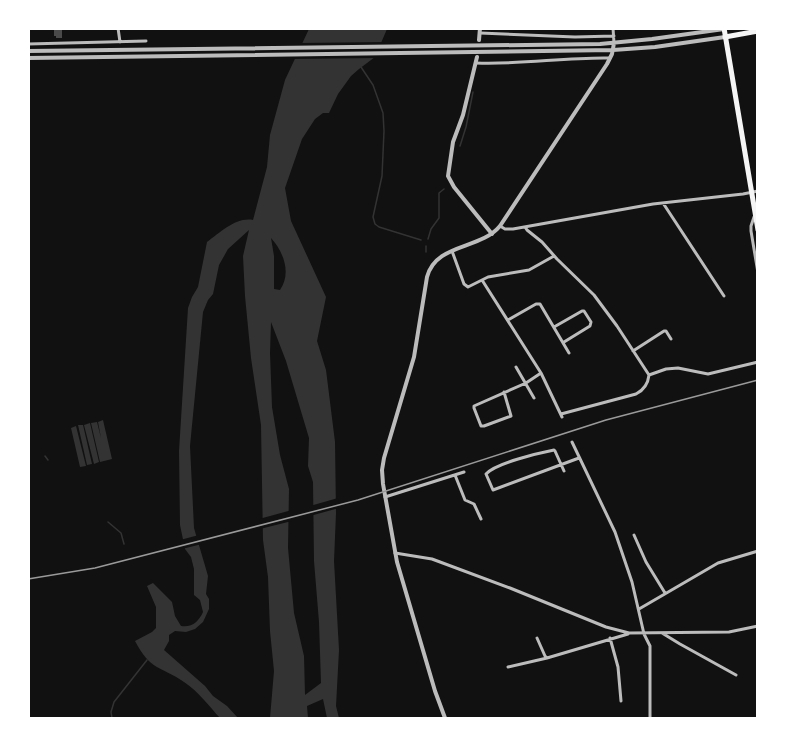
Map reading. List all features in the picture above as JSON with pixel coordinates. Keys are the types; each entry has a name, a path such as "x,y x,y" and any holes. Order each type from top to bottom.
{"main road":[{"path":"726,29 725,37 754,191 758,230"},
{"path":"725,37 758,31"}],"street":[{"path":"118,28 120,42"},
{"path":"445,718 395,553 382,475 383,464 414,357 427,277 435,261 442,255 492,234 500,226 610,58 614,43 613,28"},
{"path":"28,51 614,43 726,29"},
{"path":"479,40 480,31 575,37 614,36"},
{"path":"28,58 613,50 725,37"},
{"path":"28,44 146,41"},
{"path":"477,57 463,115 452,147 448,176 492,234"},
{"path":"476,63 610,58"},
{"path":"500,226 509,229 663,202 754,191"},
{"path":"663,202 724,296"},
{"path":"756,216 752,221 751,231 758,273"},
{"path":"482,280 541,373 562,415 636,394 646,386 649,375 594,295 525,226"},
{"path":"452,251 465,285 469,286 490,276 526,271 554,256"},
{"path":"508,320 538,304 542,306 569,353"},
{"path":"554,327 582,311 591,322 590,326 563,342"},
{"path":"633,351 664,331 671,339"},
{"path":"649,375 666,369 678,368 708,374 758,362"},
{"path":"516,367 534,398"},
{"path":"504,392 511,416 481,426 474,405 541,373"},
{"path":"572,442 618,537 644,634 650,646 650,718"},
{"path":"564,471 562,465 555,451 553,450 503,464 486,474 493,490 562,465 579,458"},
{"path":"385,497 464,472"},
{"path":"455,475 465,500 474,504 481,519"},
{"path":"634,535 646,562 665,593"},
{"path":"639,609 718,563 758,551"},
{"path":"395,553 432,559 606,627 629,633 732,632 758,626"},
{"path":"508,668 629,633"},
{"path":"662,633 736,675"},
{"path":"537,638 547,658"},
{"path":"610,638 618,667 621,701"}],"shaded area":[{"path":"309,29 387,29 375,57 351,76 338,94 329,113 323,113 315,119 302,139 285,188 291,221 326,297 317,341 326,370 335,442 334,561 339,650 336,706 339,718 327,718 323,699 307,706 308,718 270,718 274,671 268,577 263,540 261,425 251,358 243,256 249,230 228,249 219,265 213,294 203,312 190,446 194,528 208,576 206,594 209,599 209,609 203,622 195,629 186,632 175,631 169,635 169,641 164,650 238,718 220,718 189,686 151,663 135,641 156,628 156,607 147,586 153,583 172,602 175,616 181,626 195,623 203,612 200,600 194,595 194,569 191,557 185,549 180,525 179,451 188,308 198,287 207,242 235,223 253,220 267,167 270,135 285,80","holes":["271,238 279,249 286,270 284,283 280,290 274,289 274,256","271,322 286,361 309,438 308,466 313,482 314,561 321,683 305,695 304,656 294,613 288,548 289,489 280,455 272,407"]},
{"path":"103,420 112,459 100,462 91,423 97,422 101,438 98,422"},
{"path":"90,423 99,462 94,464 84,425"},
{"path":"78,425 83,425 92,464 87,465"},
{"path":"76,426 86,466 80,467 71,428"}],"pier":[{"path":"385,42 378,58 292,59 299,43"},
{"path":"338,498 339,508 310,516 310,506"},
{"path":"292,510 292,521 260,529 259,519"},
{"path":"199,535 202,544 182,549 180,540"}],"building":[{"path":"54,28 62,28 62,38 54,36"}],"waterway":[{"path":"361,67 373,85 383,113 382,176 373,217 375,224 421,240"},
{"path":"460,146 473,92"},
{"path":"428,239 431,229 439,218 439,193 444,189"},
{"path":"426,246 426,252"},
{"path":"45,456 48,460"},
{"path":"108,522 121,533 124,544"},
{"path":"112,718 114,702 147,660"}],"railway":[{"path":"28,579 95,568 358,500 606,420 758,380"}]}
